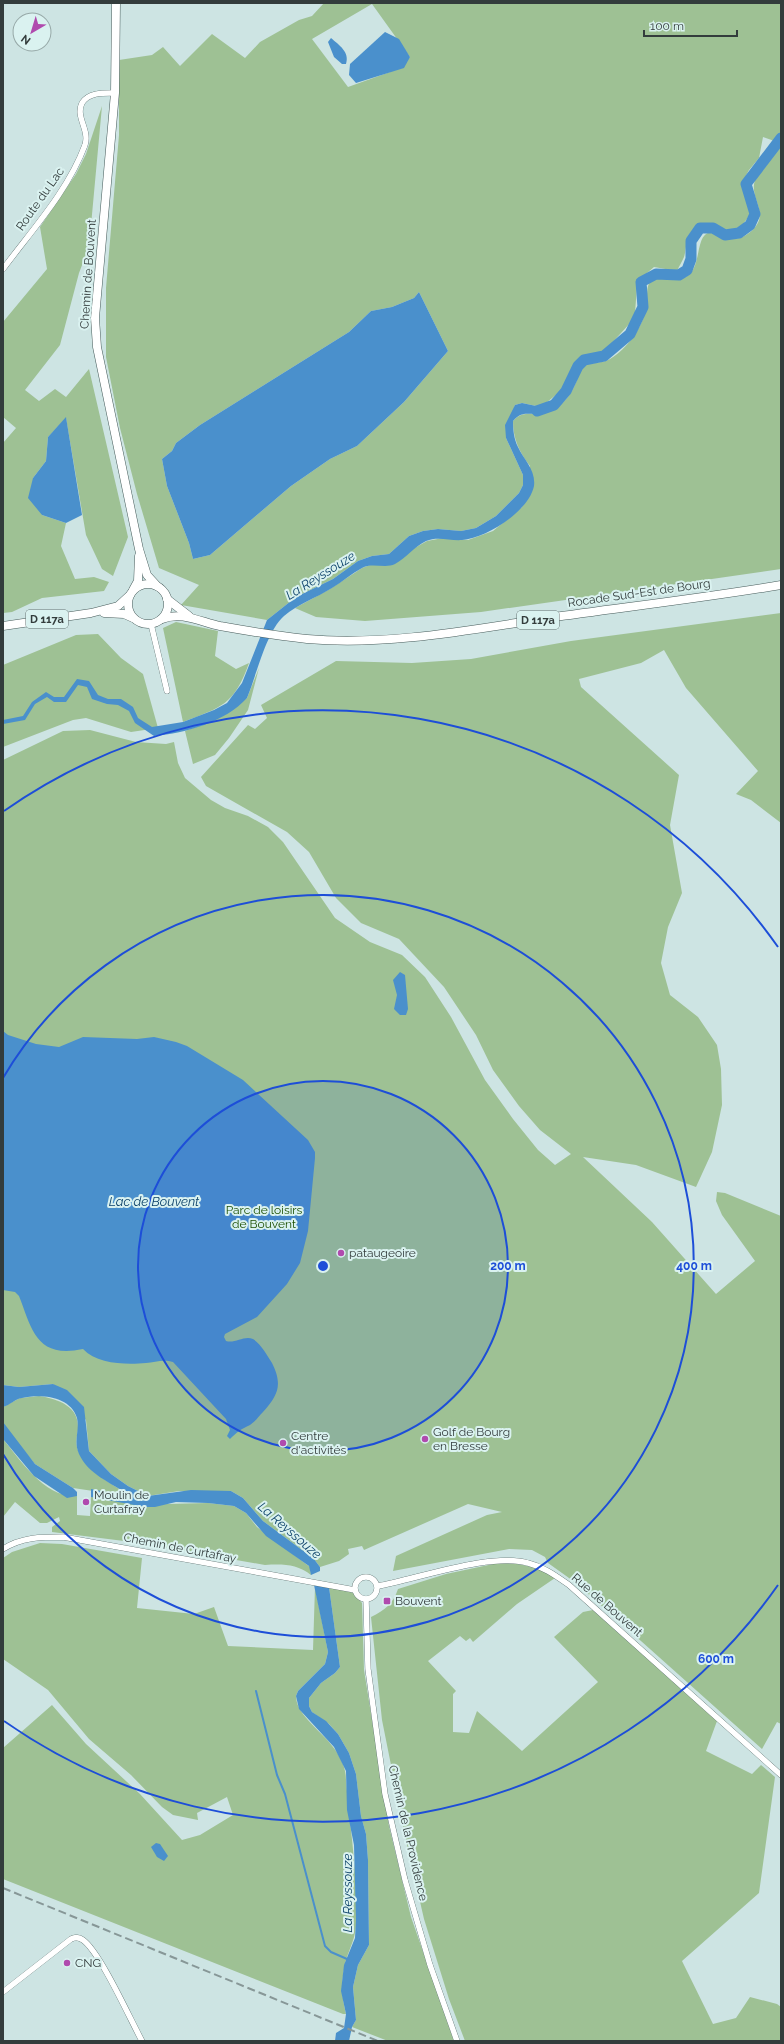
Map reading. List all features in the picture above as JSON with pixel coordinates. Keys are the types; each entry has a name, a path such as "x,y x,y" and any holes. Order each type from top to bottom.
{"main road":[{"name":"Chemin de Bouvent","path":"116,3 115,93 95,318 97,347 102,377 139,549 147,575 157,586"},
{"name":"Chemin de Bouvent","path":"132,593 138,581 139,549"},
{"path":"144,584 157,586 163,590 167,599 168,609 162,619 152,624 145,624 134,619 128,608 132,593 144,584"},
{"name":"Rocade Sud-Est de Bourg","path":"162,619 168,616 191,618 218,625 294,637 346,640 419,636 781,585"},
{"name":"D 117a","path":"3,626 91,613 118,606 132,593"},
{"name":"Rocade Sud-Est de Bourg","path":"167,599 191,618"},
{"name":"D 117a","path":"91,613 124,614 134,619"}],"street":[{"name":"Route du Lac","path":"3,269 57,197 78,160 86,140 86,132 80,110 82,103 93,95 115,93"},
{"path":"152,624 166,691"},
{"name":"Chemin de Curtafray","path":"3,1549 22,1540 39,1536 63,1537 355,1590"},
{"name":"Rue de Bouvent","path":"378,1586 485,1562 508,1560 528,1563 548,1570 569,1585 781,1775"},
{"path":"365,1576 374,1579 378,1586 373,1597 366,1599 358,1596 355,1590 358,1580 365,1576"},
{"name":"Chemin de la Providence","path":"366,1599 368,1669 385,1794 409,1894 430,1965 457,2041"},
{"path":"3,1992 71,1939 76,1937 81,1938 100,1963 142,2041"}],"green space":[{"path":"324,3 781,3 781,569 481,612 365,621 316,617 295,608 330,589 362,568 370,565 394,564 411,550 427,541 443,538 468,540 493,531 522,507 530,466 517,445 513,421 516,418 526,414 542,413 557,407 573,389 579,374 580,366 607,361 616,355 633,337 642,323 646,308 648,285 652,279 677,279 685,277 691,273 697,260 702,238 706,234 713,233 734,239 746,235 754,228 759,221 760,215 754,187 755,180 765,168 780,143 763,137 759,158 749,170 742,183 752,210 745,222 737,229 728,232 723,231 713,225 695,228 690,233 684,257 677,271 654,267 640,279 637,286 635,313 631,322 601,355 590,354 583,356 562,390 541,407 522,403 515,405 506,438 523,475 523,485 519,493 496,516 476,528 461,531 438,529 423,531 409,536 389,554 372,556 358,561 333,579 296,597 267,620 181,605 199,585 159,568 137,494 120,428 106,357 106,288 119,135 119,60 152,55 163,47 180,66 212,34 245,58 260,42 299,20 312,16","holes":["372,4 410,57 390,72 348,87 312,39","419,292 448,351 404,402 357,446 330,459 291,486 210,555 193,559 189,543 167,486 162,459 172,451 176,443 200,425 349,332 371,311 392,307 414,298"]},
{"path":"102,106 89,247 79,273 60,345 25,390 39,401 55,389 66,397 89,369 128,537 113,576 102,569 86,535 66,418 48,437 46,461 33,478 42,515 66,523 61,546 75,579 94,577 109,582 104,591 42,598 12,612 3,613 3,443 16,428 3,417 3,322 47,269 40,227 76,174 86,154"},
{"name":"Parc de loisirs de Bouvent","path":"781,613 781,823 751,800 736,794 758,771 686,688 664,650 641,663 579,679 581,687 679,775 670,825 682,893 668,927 661,963 670,995 698,1017 717,1045 721,1069 722,1105 712,1152 696,1187 636,1165 583,1157 652,1222 716,1294 755,1261 722,1215 716,1201 717,1192 725,1193 781,1216 781,1724 777,1722 762,1749 576,1583 548,1563 545,1557 532,1550 509,1549 393,1571 396,1556 487,1515 502,1512 468,1504 364,1550 362,1546 348,1549 349,1554 339,1561 320,1567 311,1555 263,1521 243,1498 231,1491 179,1491 148,1496 128,1486 111,1474 89,1451 86,1420 53,1384 19,1387 3,1385 3,760 63,731 90,730 136,742 166,744 174,742 178,763 185,778 211,800 225,808 248,816 268,827 283,842 335,918 370,942 402,955 425,977 451,1017 485,1080 513,1119 538,1150 555,1165 571,1154 540,1130 519,1106 493,1070 476,1035 444,987 399,939 361,923 336,898 309,852 287,832 206,786 201,777 248,725 255,729 267,718 261,705 336,661 412,663 471,659 571,641"},
{"path":"176,622 218,631 215,656 236,669 249,663 238,688 225,703 217,708 183,722 163,628"},
{"path":"98,634 121,658 143,674 158,728 131,732 86,718 73,720 3,747 3,665 76,635"},
{"path":"259,668 248,710 229,738 215,755 193,764 185,731 213,721 247,698"},
{"path":"39,1396 53,1399 72,1409 78,1422 76,1443 81,1456 90,1468 108,1482 128,1494 127,1496 73,1488 35,1464 6,1429 3,1422 3,1407 20,1398"},
{"path":"3,1439 26,1467 44,1485 65,1495 77,1496 77,1515 90,1516 91,1497 167,1504 208,1503 234,1506 246,1513 257,1527 310,1567 311,1575 306,1571 290,1566 265,1565 140,1543 52,1532 52,1527 60,1521 59,1517 47,1523 40,1523 15,1502 3,1517"},
{"path":"40,1543 62,1544 142,1558 137,1608 194,1614 214,1607 228,1646 313,1650 315,1587 328,1652 325,1664 298,1691 296,1698 302,1713 329,1741 336,1751 341,1759 345,1771 356,1887 355,1933 346,1960 342,1981 342,1993 346,2014 3,1879 3,1748 52,1705 86,1744 140,1794 182,1840 200,1835 233,1815 227,1797 197,1813 198,1820 173,1815 162,1807 131,1775 89,1739 48,1690 3,1659 3,1558 12,1552"},
{"path":"498,1563 528,1566 555,1578 517,1604 473,1642 470,1638 466,1641 460,1636 428,1661 456,1691 453,1694 453,1732 469,1733 477,1711 522,1751 598,1682 554,1637 583,1612 593,1610 717,1721 706,1751 752,1774 761,1765 775,1777 759,1893 682,1961 713,2024 736,2018 750,1997 777,2004 781,2007 781,2041 465,2041 449,1999 424,1919 407,1845 382,1720 371,1617 391,1603 398,1589 446,1574"},
{"path":"329,1587 354,1593 362,1603 364,1670 389,1826 411,1917 454,2041 388,2041 352,2027 356,2020 353,1987 358,1965 369,1945 368,1860 366,1834 361,1816 356,1774 349,1753 338,1734 329,1724 312,1712 309,1706 309,1698 321,1683 335,1673 340,1667"}],"water":[{"path":"385,32 399,39 410,57 404,68 356,83 349,75 350,64"},
{"path":"331,38 345,52 347,60 346,64 342,64 334,57 328,42"},
{"path":"419,292 448,351 404,402 357,446 330,459 291,486 210,555 193,559 189,543 167,486 162,459 172,451 176,443 200,425 349,332 371,311 392,307 414,298"},
{"path":"549,402 554,409 540,414 521,415 513,421 514,434 517,444 520,452 529,465 534,480 534,486 530,495 516,514 494,529 472,538 462,540 440,539 426,541 395,564 387,566 366,566 332,588 289,612 278,623 272,632 262,654 247,698 228,714 192,729 154,736 135,723 129,711 118,705 107,704 92,699 87,687 78,685 66,702 54,702 47,697 35,704 25,720 3,724 3,720 23,716 32,702 46,692 54,697 64,697 77,679 89,681 98,695 108,699 121,699 133,707 138,718 152,727 183,722 214,710 227,703 242,683 267,620 296,597 333,579 358,561 372,556 389,554 409,536 423,531 438,529 461,531 476,528 496,516 519,493 523,485 523,475 506,438 505,425 515,405 522,403 541,407"},
{"path":"66,417 82,515 66,523 42,515 28,498 33,478 46,461 48,437"},
{"path":"400,972 405,975 408,1009 406,1015 400,1015 394,1009 397,995 393,980"},
{"name":"Lac de Bouvent","path":"3,1031 8,1035 36,1044 59,1047 83,1037 137,1039 154,1037 187,1046 243,1080 308,1140 315,1152 308,1231 300,1263 287,1284 257,1317 225,1334 224,1337 226,1341 229,1342 246,1338 256,1341 272,1363 278,1384 275,1395 263,1412 252,1424 239,1431 230,1439 227,1436 230,1430 226,1419 173,1362 163,1361 138,1364 121,1363 104,1361 89,1354 83,1349 67,1351 55,1350 38,1339 28,1320 19,1296 15,1292 3,1290"},
{"path":"53,1384 67,1390 84,1407 89,1451 111,1474 128,1486 148,1496 191,1490 231,1491 243,1498 263,1521 311,1555 320,1567 320,1571 311,1575 309,1566 266,1536 246,1513 234,1506 208,1503 176,1502 155,1507 145,1507 91,1497 91,1489 127,1496 128,1494 94,1473 83,1461 77,1449 77,1418 68,1405 54,1398 38,1396 19,1399 3,1407 3,1385 19,1387"},
{"path":"3,1422 35,1464 73,1488 77,1492 77,1496 67,1498 34,1476 3,1439"},
{"path":"314,1585 329,1587 340,1667 335,1673 321,1683 309,1698 309,1706 312,1712 326,1721 338,1734 349,1753 356,1774 361,1816 366,1834 368,1860 369,1945 358,1965 353,1987 356,2020 352,2027 349,2041 335,2041 336,2033 344,2028 346,2014 341,1991 344,1965 355,1938 356,1920 354,1845 347,1810 346,1771 334,1747 299,1709 296,1696 298,1691 325,1664 328,1652"},
{"path":"156,1843 160,1844 168,1856 164,1861 157,1857 151,1847"}],"waterway":[{"name":"La Reyssouze","path":"537,411 554,405 566,391 578,366 584,360 604,356 630,334 643,307 641,282 656,274 679,275 687,270 691,259 691,241 700,228 713,228 725,235 739,233 750,225 755,214 746,184 781,138"},
{"path":"256,1691 277,1775 285,1794 325,1946 331,1952 347,1959"}],"railway":[{"path":"3,1888 378,2041"}],"place":[{"name":"pataugeoire","path":"341,1253"},
{"name":"Golf de Bourg en Bresse","path":"425,1439"},
{"name":"Centre d'activités","path":"283,1443"},
{"name":"Moulin de Curtafray","path":"86,1502"},
{"name":"Bouvent","path":"387,1601"},
{"name":"CNG","path":"67,1963"}]}
